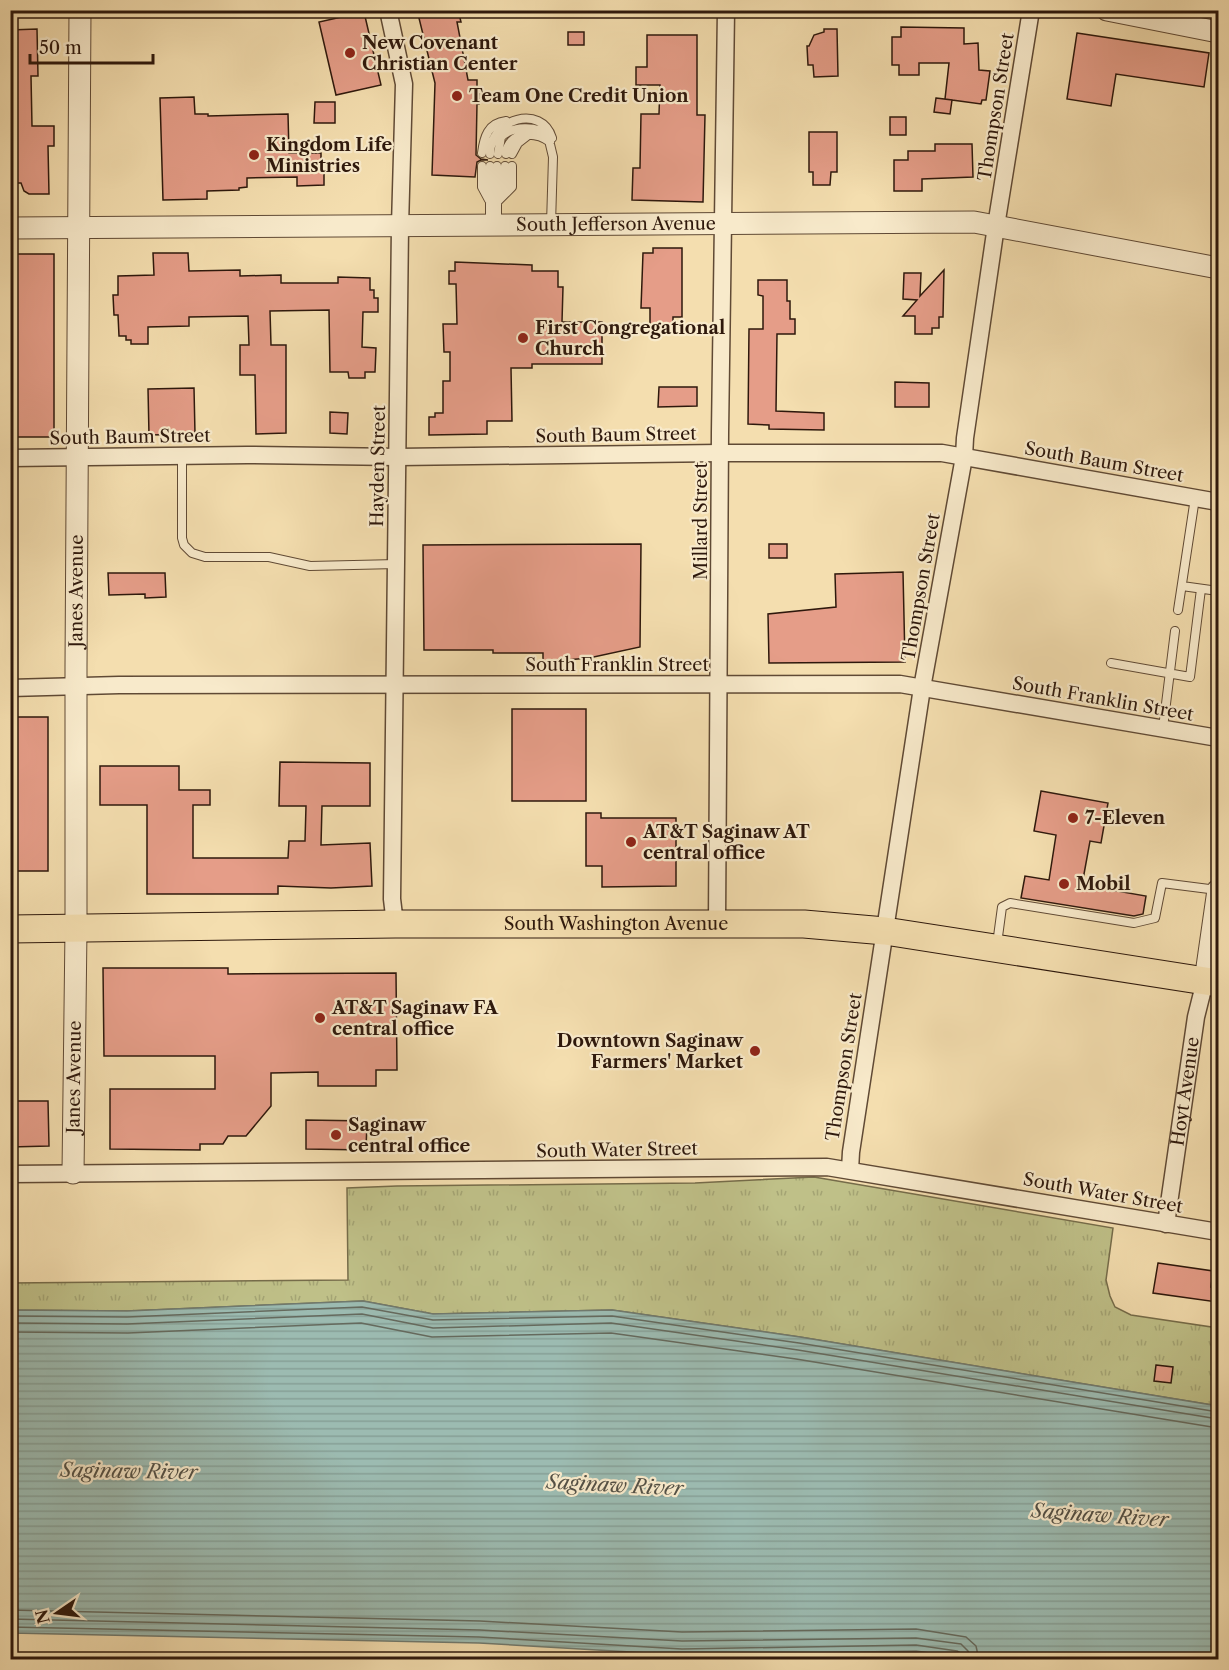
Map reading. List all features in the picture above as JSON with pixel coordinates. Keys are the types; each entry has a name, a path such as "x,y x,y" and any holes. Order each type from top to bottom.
{"main road":[{"name":"South Washington Avenue","path":"10,929 395,924 804,924 885,931 1212,982"}],"street":[{"name":"Janes Avenue","path":"73,1173 80,10"},
{"name":"Hayden Street","path":"388,10 404,84 394,685 392,899 395,924"},
{"name":"Millard Street","path":"717,924 726,10"},
{"name":"Thompson Street","path":"850,1170 850,1152 922,688 964,457 964,438 1031,10"},
{"path":"1107,10 1218,32"},
{"name":"South Jefferson Avenue","path":"10,228 974,222 1218,268"},
{"name":"South Baum Street","path":"10,458 309,455 398,458 720,453 942,453 1218,502"},
{"name":"South Franklin Street","path":"10,688 75,688 118,685 900,684 1218,738"},
{"name":"Hoyt Avenue","path":"1166,1224 1196,1017 1212,982 1218,890"},
{"name":"South Water Street","path":"10,1174 827,1167 1218,1232"}],"lane":[{"path":"497,154 491,143 497,130 503,125 516,120 531,120 548,126 552,139 553,157 551,224"},
{"path":"497,154 501,137 505,133 530,129 541,130 548,136 553,157"},
{"path":"497,154 516,137 530,135 543,138 551,146"},
{"path":"493,202 505,194 497,166"},
{"path":"494,225 493,202 497,166"},
{"path":"493,202 482,187 497,166"},
{"path":"182,456 182,538 184,545 197,555 269,557 310,566 397,564"},
{"path":"1178,610 1195,498"},
{"path":"1182,586 1218,591"},
{"path":"1111,663 1190,677 1201,589"},
{"path":"1163,728 1175,631"},
{"path":"997,947 1002,907 1010,903 1134,923 1155,918 1162,883 1218,890"}],"green space":[{"path":"814,1177 1113,1228 1106,1280 1115,1307 1131,1315 1218,1328 1218,1406 800,1337 612,1310 433,1314 363,1301 127,1311 11,1310 10,1283 348,1280 347,1188 695,1183"}],"water":[{"name":"Saginaw River","path":"363,1301 433,1314 612,1310 800,1337 1218,1406 1218,1659 978,1660 916,1651 682,1655 479,1643 11,1633 11,1310 127,1311"}],"building":[{"name":"Team One Credit Union","path":"417,10 458,10 461,22 457,22 468,80 477,80 477,88 480,88 479,104 477,104 476,155 488,160 477,162 475,177 432,175 435,83"},
{"name":"New Covenant Christian Center","path":"364,12 381,85 336,95 319,22"},
{"path":"901,27 964,28 964,44 978,43 979,70 990,71 986,100 982,100 981,104 945,99 949,63 919,63 919,75 899,75 899,65 892,65 892,37 901,37"},
{"path":"37,29 38,76 31,76 32,126 54,126 54,146 48,146 49,194 29,194 24,191 21,183 10,183 10,30"},
{"path":"824,29 837,29 838,76 814,77 813,65 808,65 807,46 814,35 824,32"},
{"path":"568,32 584,32 584,45 568,45"},
{"path":"1077,33 1209,53 1204,87 1116,74 1111,106 1067,99"},
{"path":"647,35 697,35 697,115 705,115 703,202 632,200 633,168 640,168 641,114 659,114 660,85 636,85 636,67 647,67"},
{"name":"Kingdom Life Ministries","path":"194,97 195,114 208,114 208,116 288,114 289,153 321,153 321,161 324,161 324,185 297,186 297,177 247,178 247,187 239,188 239,190 207,191 207,199 163,200 160,98"},
{"path":"936,98 952,100 950,114 934,112"},
{"path":"315,102 335,102 335,123 314,123"},
{"path":"890,117 906,117 906,135 890,135"},
{"path":"809,132 837,132 837,172 831,172 830,185 813,185 813,172 809,172"},
{"path":"935,144 972,144 973,177 922,179 922,191 894,191 894,160 908,160 908,151 935,151"},
{"path":"653,248 682,248 682,317 673,317 673,331 650,331 650,308 641,308 643,253 653,253"},
{"path":"153,253 188,253 189,271 240,270 240,276 281,275 281,283 338,283 338,277 370,278 370,290 374,290 374,298 378,298 378,312 363,312 362,347 376,348 375,372 365,372 365,378 349,378 348,372 330,372 329,310 270,311 271,345 286,345 286,433 256,434 255,375 240,375 240,345 249,345 248,316 189,317 189,326 148,327 148,344 131,344 131,340 126,340 126,336 119,336 118,315 114,315 113,295 118,295 118,276 154,275"},
{"path":"10,254 54,254 54,437 10,437"},
{"name":"First Congregational Church","path":"455,262 532,265 532,271 558,271 558,287 563,287 562,322 602,322 602,364 532,364 532,368 511,368 512,421 487,421 487,434 429,435 429,417 435,417 435,413 443,413 443,381 450,381 450,352 444,352 443,324 457,324 456,284 449,284 449,271 455,271"},
{"path":"944,270 943,317 939,317 939,328 932,328 932,334 915,334 915,316 903,316 917,300 903,299 904,273 921,273 920,296"},
{"path":"758,280 787,280 790,319 795,319 795,334 777,334 776,411 824,413 824,430 769,429 769,425 748,424 749,329 763,329 763,296 758,295"},
{"path":"895,382 929,383 929,407 895,407"},
{"path":"659,387 697,387 697,406 658,407"},
{"path":"194,388 195,434 149,435 148,389"},
{"path":"330,412 348,413 347,434 330,433"},
{"path":"641,544 640,647 589,658 543,662 543,653 424,650 423,545"},
{"path":"769,544 787,544 787,558 769,558"},
{"path":"903,572 905,662 769,663 768,614 836,607 835,574"},
{"path":"108,573 165,573 166,597 145,598 145,594 109,595"},
{"path":"512,709 586,709 586,801 512,801"},
{"path":"10,717 48,717 48,871 10,871"},
{"path":"280,762 370,763 370,806 322,806 321,845 370,843 372,886 331,888 278,886 278,894 147,894 147,805 100,805 100,766 179,766 179,790 210,790 210,805 193,805 193,858 288,858 289,841 305,841 306,806 279,806"},
{"path":"1041,791 1108,803 1101,843 1090,841 1082,885 1146,896 1143,914 1134,916 1021,898 1025,876 1049,880 1056,835 1034,831"},
{"name":"AT&T Saginaw AT central office","path":"586,813 601,813 601,818 676,818 676,886 602,887 602,866 586,866"},
{"path":"103,968 228,968 228,974 396,973 397,1070 376,1070 376,1086 318,1086 318,1072 271,1073 271,1106 246,1136 228,1136 223,1144 200,1144 200,1150 110,1149 110,1089 215,1089 215,1056 104,1056"},
{"path":"10,1101 48,1101 49,1146 10,1147"},
{"name":"Saginaw central office","path":"306,1120 367,1121 366,1150 306,1149"},
{"path":"1158,1263 1213,1271 1211,1287 1218,1288 1217,1302 1153,1293"},
{"path":"1156,1365 1173,1367 1171,1383 1154,1381"}],"place":[{"name":"New Covenant Christian Center","path":"350,53"},
{"name":"Team One Credit Union","path":"457,96"},
{"name":"Kingdom Life Ministries","path":"254,155"},
{"name":"First Congregational Church","path":"523,338"},
{"name":"7-Eleven","path":"1073,818"},
{"name":"AT&T Saginaw AT central office","path":"631,842"},
{"name":"Mobil","path":"1064,884"},
{"name":"AT&T Saginaw FA central office","path":"320,1018"},
{"name":"Downtown Saginaw Farmers' Market","path":"755,1051"},
{"name":"Saginaw central office","path":"336,1135"}]}
